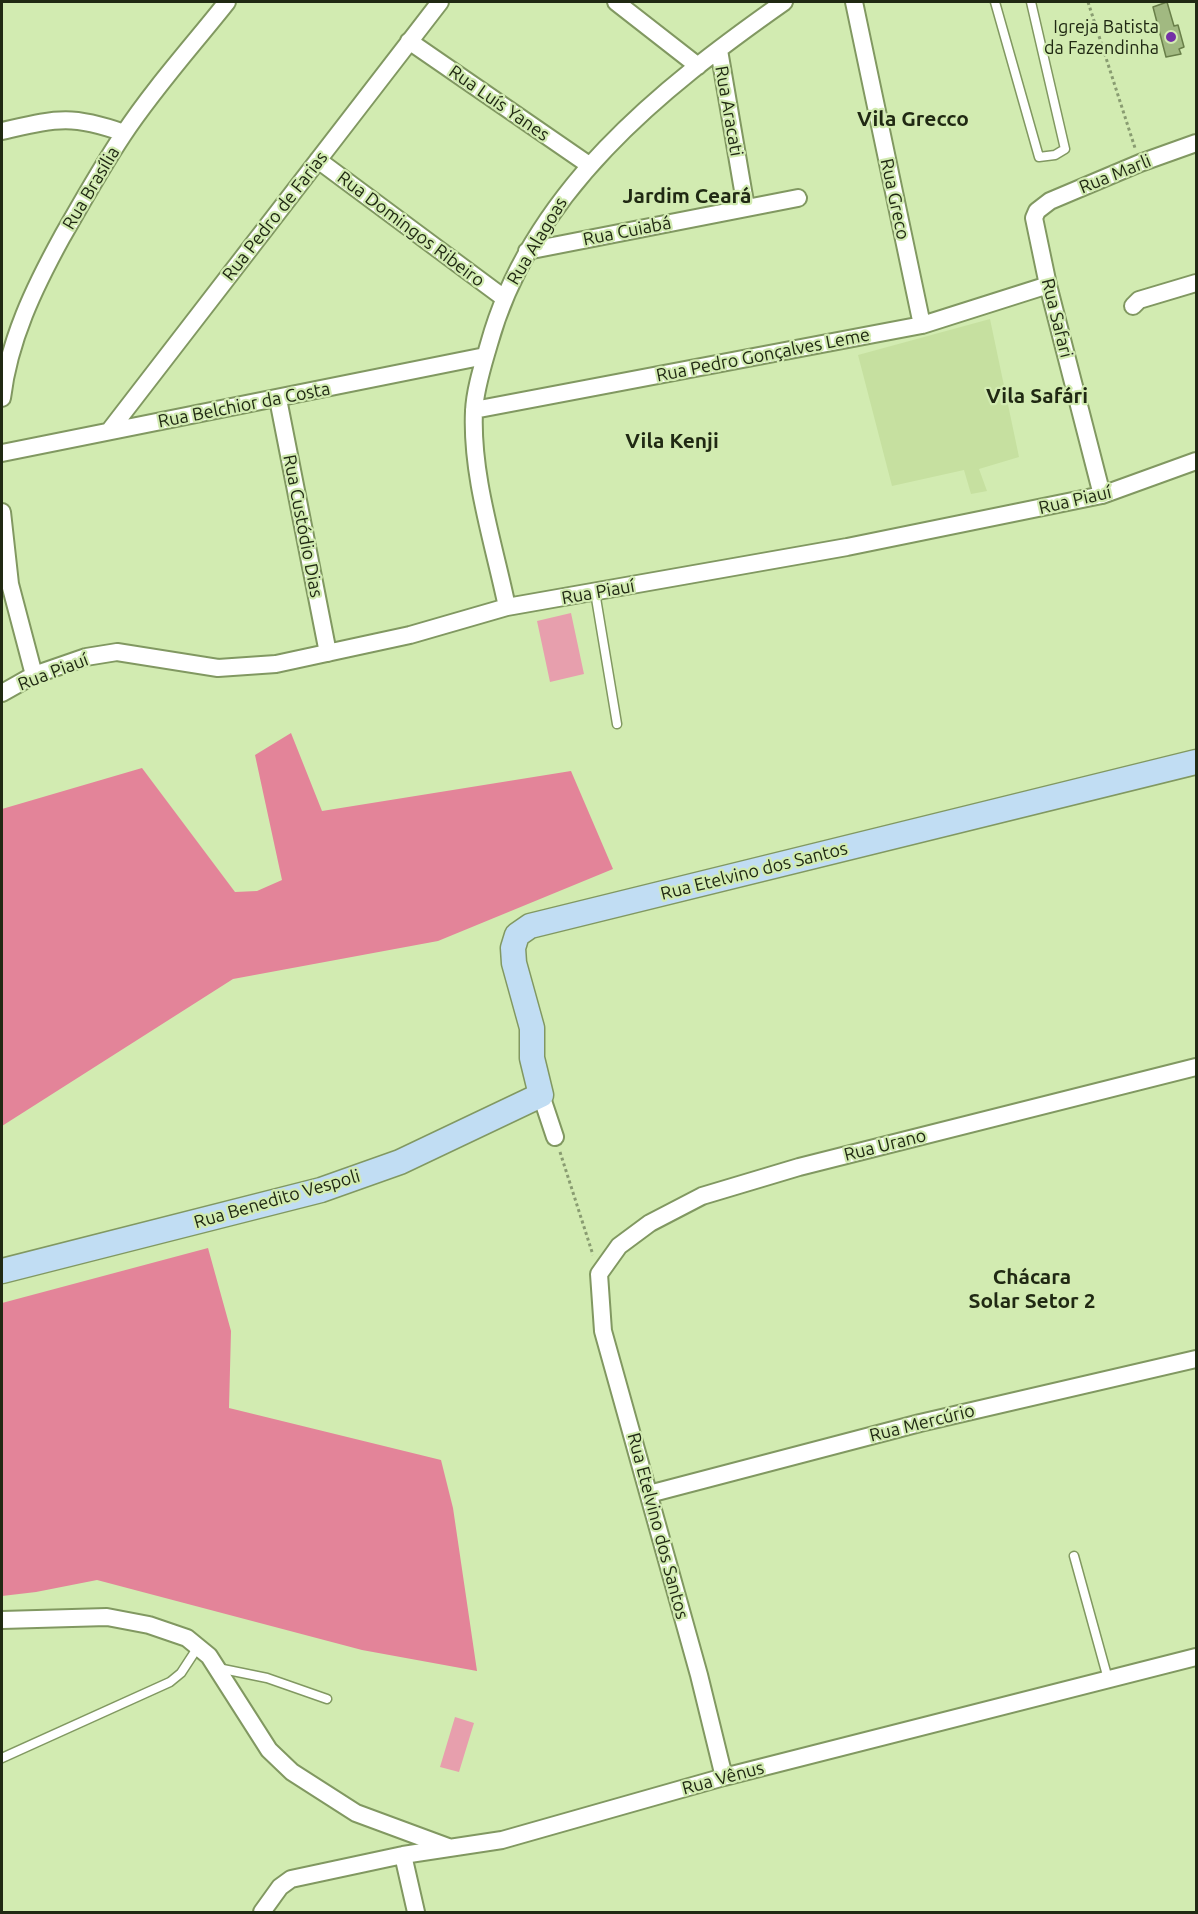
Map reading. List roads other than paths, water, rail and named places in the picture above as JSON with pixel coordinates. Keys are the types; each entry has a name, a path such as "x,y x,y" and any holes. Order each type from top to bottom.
{"street":[{"name":"Rua Brasília","path":"2,398 11,354 24,313 80,205 124,133 227,2"},
{"name":"Rua Pedro de Farias","path":"110,430 440,2"},
{"path":"616,2 698,66"},
{"name":"Rua Alagoas","path":"507,607 477,459 474,410 486,356 504,298 527,251 569,189 589,165 698,66 784,2"},
{"name":"Rua Greco","path":"854,2 922,325"},
{"name":"Rua Luís Yanes","path":"409,41 589,165"},
{"name":"Rua Aracati","path":"719,50 746,208"},
{"path":"2,131 71,119 93,122 124,133"},
{"name":"Rua Marli","path":"1037,211 1050,201 1140,163 1197,143"},
{"name":"Rua Domingos Ribeiro","path":"318,160 504,298"},
{"name":"Rua Cuiabá","path":"527,251 798,198"},
{"name":"Rua Safari","path":"1037,211 1035,225 1048,285 1101,495"},
{"path":"1133,306 1139,300 1197,283"},
{"name":"Rua Pedro Gonçalves Leme","path":"474,410 922,325 1048,285"},
{"name":"Rua Belchior da Costa","path":"2,453 486,356"},
{"name":"Rua Custódio Dias","path":"278,399 328,653"},
{"name":"Rua Piauí","path":"2,693 34,675 86,657 117,652 218,668 276,664 410,635 507,607 847,547 1101,495 1197,461"},
{"path":"2,512 6,585 34,675"},
{"name":"Rua Etelvino dos Santos","path":"555,1137 532,1058 532,1028 514,963 513,948 517,936 530,926 1197,762"},
{"name":"Rua Urano","path":"598,1274 619,1246 650,1223 702,1196 799,1167 1197,1067"},
{"name":"Rua Benedito Vespoli","path":"2,1271 321,1190 400,1162 541,1095"},
{"name":"Rua Etelvino dos Santos","path":"598,1274 603,1330 724,1777"},
{"name":"Rua Mercúrio","path":"649,1494 920,1423 1197,1359"},
{"path":"2,1620 107,1617 149,1625 187,1638 209,1656 269,1750 292,1772 356,1814 452,1848"},
{"name":"Rua Vênus","path":"262,1912 280,1887 291,1879 403,1855 502,1840 724,1777 1197,1657"},
{"path":"403,1855 416,1912"}],"lane":[{"path":"995,2 1039,157 1055,155 1065,149 1031,2"},
{"path":"595,592 617,724"},
{"path":"1074,1556 1108,1679"},
{"path":"2,1758 170,1682 181,1673 198,1647"},
{"path":"217,1668 267,1678 327,1699"}],"place":[{"name":"Igreja Batista da Fazendinha","path":"1171,37"}],"district":[{"name":"Vila Grecco","path":"913,119"},
{"name":"Jardim Ceará","path":"687,196"},
{"name":"Vila Safári","path":"1037,396"},
{"name":"Vila Kenji","path":"672,441"},
{"name":"Chácara Solar Setor 2","path":"1032,1289"}]}
